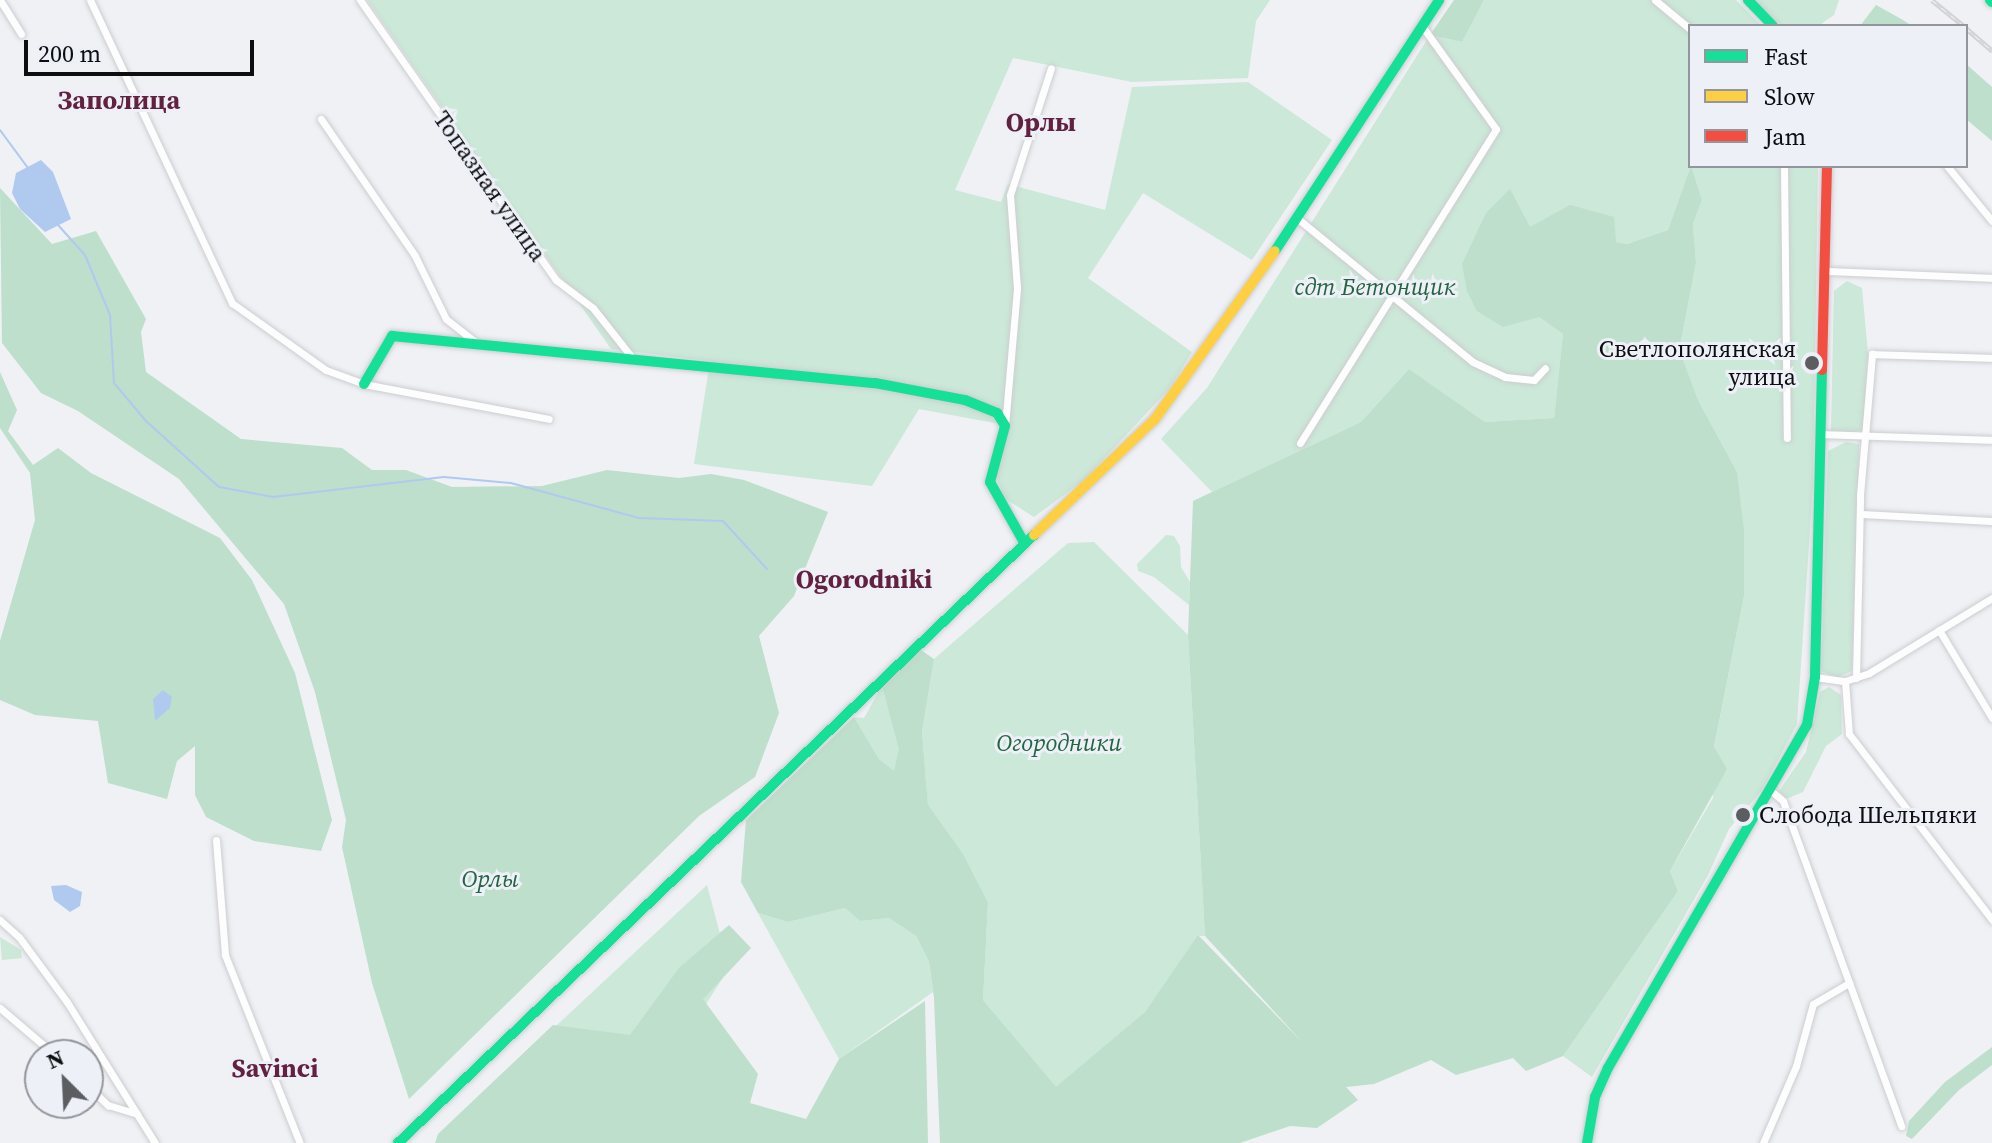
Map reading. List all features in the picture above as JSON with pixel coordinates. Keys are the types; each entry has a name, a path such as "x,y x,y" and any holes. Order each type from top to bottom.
{"street":[{"path":"0,0 21,34"},
{"path":"90,0 232,303 326,370 364,384 549,419"},
{"name":"Топазная улица","path":"360,0 556,280 593,308 634,360"},
{"path":"398,1143 1155,419 1208,352 1439,0"},
{"path":"1655,0 1688,27"},
{"path":"1748,0 1771,24"},
{"path":"1300,443 1496,129 1422,26"},
{"path":"1025,544 990,482 1005,426 1017,288 1010,195 1051,68"},
{"path":"321,119 415,256 446,319 478,344"},
{"path":"1784,168 1787,438"},
{"path":"1587,1143 1595,1097 1608,1068 1807,725 1815,677 1827,168"},
{"path":"1949,168 1992,221"},
{"path":"1297,218 1473,362 1505,377 1534,380 1545,368"},
{"path":"1826,271 1992,278"},
{"path":"364,384 392,336 875,383 983,405 1005,426"},
{"path":"1856,678 1861,514 1872,354 1992,358"},
{"path":"1822,434 1992,440"},
{"path":"1861,514 1992,521"},
{"path":"1815,677 1845,681 1856,678 1992,598"},
{"path":"1939,630 1992,718"},
{"path":"1845,681 1849,734 1992,920"},
{"path":"1770,790 1783,801 1901,1126"},
{"path":"216,840 225,955 300,1143"},
{"path":"0,920 19,937 67,1002 155,1143"},
{"path":"1763,1143 1796,1066 1813,1004 1849,983"},
{"path":"0,1008 36,1039"},
{"path":"104,1101 137,1114"}],"green space":[{"path":"367,0 1270,0 1256,21 1248,78 1132,82 1013,58 955,190 1001,202 1008,184 1105,210 1132,87 1248,82 1332,140 1252,260 1143,193 1088,278 1192,352 1170,388 1083,481 1034,517 1004,498 996,475 1003,456 1000,424 919,409 872,486 694,464 710,361 611,349"},
{"path":"1454,0 1484,0 1462,42 1430,35"},
{"name":"сдт Бетонщик","path":"1484,0 1736,0 1760,24 1688,24 1688,168 1691,168 1668,230 1627,244 1616,242 1539,317 1563,334 1554,418 1485,422 1409,369 1361,422 1212,492 1161,439 1207,388 1430,35 1462,42"},
{"path":"1756,0 1839,0 1834,15 1821,24 1779,24"},
{"path":"1876,5 1909,24 1862,24"},
{"path":"1968,66 1992,87 1992,141 1968,121"},
{"path":"1691,168 1818,168 1813,485 1797,724 1762,790 1729,829 1708,875 1592,1077 1563,1056 1678,891 1670,871 1713,798 1714,748 1744,596 1737,472 1698,400 1683,361 1681,341 1696,263 1693,224 1702,200"},
{"path":"1692,168 1702,200 1693,224 1696,263 1681,341 1683,360 1698,400 1737,472 1744,531 1744,596 1714,747 1727,769 1670,871 1678,891 1563,1056 1526,1071 1513,1058 1456,1075 1431,1060 1374,1084 1346,1087 1358,1100 1317,1128 1290,1126 1240,1143 940,1143 934,998 929,962 916,936 889,918 860,921 845,908 788,922 758,913 741,882 746,820 854,717 879,759 894,771 899,749 882,686 921,650 934,659 922,732 928,805 963,854 988,903 983,1000 1056,1087 1145,1012 1198,935 1304,1044 1205,936 1188,635 1193,501 1361,422 1409,369 1485,422 1554,418 1563,334 1539,317 1503,327 1477,311 1467,291 1462,264 1486,213 1510,189 1530,227 1570,205 1614,217 1616,242 1627,244 1668,230"},
{"path":"0,188 52,244 96,231 146,319 141,332 146,372 241,439 342,448 372,470 406,470 452,487 542,486 607,470 679,478 711,474 744,480 828,512 794,596 759,636 779,713 755,777 699,816 409,1099 372,983 342,847 346,820 315,692 284,604 179,479 78,411 41,393 2,343"},
{"path":"1847,281 1862,288 1868,354 1863,430 1855,432 1831,431 1834,291"},
{"path":"0,372 17,410 8,431 33,465 58,448 91,473 220,538 252,580 295,673 332,820 321,851 254,841 206,817 195,795 195,746 177,761 167,799 108,783 98,721 35,715 0,700 0,641 35,520 30,473 0,428"},
{"path":"1846,442 1859,444 1852,671 1837,678 1821,671 1828,451"},
{"path":"1166,535 1174,536 1180,546 1181,567 1190,582 1189,605 1154,577 1138,571 1137,564"},
{"name":"Огородники","path":"1094,542 1188,635 1205,936 1198,936 1145,1012 1056,1088 983,1000 988,903 928,806 922,732 934,659 1068,543"},
{"path":"882,686 900,749 894,772 879,759 854,717 864,718"},
{"path":"1829,687 1841,695 1842,734 1826,746 1803,792 1786,799 1779,791 1806,752 1820,692"},
{"path":"707,885 729,968 648,1095 495,1083"},
{"path":"845,908 860,921 889,918 916,936 929,962 933,992 839,1059 758,913 788,922"},
{"path":"729,925 751,948 703,999 758,1074 750,1103 806,1119 839,1059 925,1001 928,1143 435,1143 438,1134 553,1025 630,1035 679,968"},
{"path":"0,937 21,950 22,958 2,960"},
{"path":"1992,1047 1992,1065 1959,1090 1912,1139 1906,1136 1909,1121 1945,1082"}],"water":[{"path":"41,160 53,172 71,219 45,232 20,209 12,193 16,173"},
{"path":"163,690 172,697 170,708 155,721 153,699"},
{"path":"66,885 82,892 80,906 70,912 54,900 51,886"}],"waterway":[{"path":"0,130 28,168"},
{"path":"58,225 85,255 110,315 114,383 146,421 219,487 273,497 444,477 511,483 639,518 723,521 767,569"}],"railway":[{"path":"1932,0 1962,24"},
{"path":"1968,30 1992,51"}],"traffic: fast":[{"path":"1275,251 1439,0"},
{"path":"1748,0 1771,24"},
{"path":"364,384 392,336 875,383 965,400 997,413 1005,426 990,482 1025,544"},
{"path":"1587,1143 1595,1097 1608,1068 1807,725 1815,677 1822,370"},
{"path":"398,1143 1034,535"}],"traffic: slow":[{"path":"1034,535 1155,419 1275,251"}],"traffic: jam":[{"path":"1822,370 1827,168"}],"place":[{"name":"Светлополянская улица","path":"1812,363"},
{"name":"Слобода Шельпяки","path":"1743,815"}],"district":[{"name":"Заполица","path":"119,101"},
{"name":"Орлы","path":"1041,123"},
{"name":"Ogorodniki","path":"864,580"},
{"name":"Savinci","path":"275,1069"}]}
